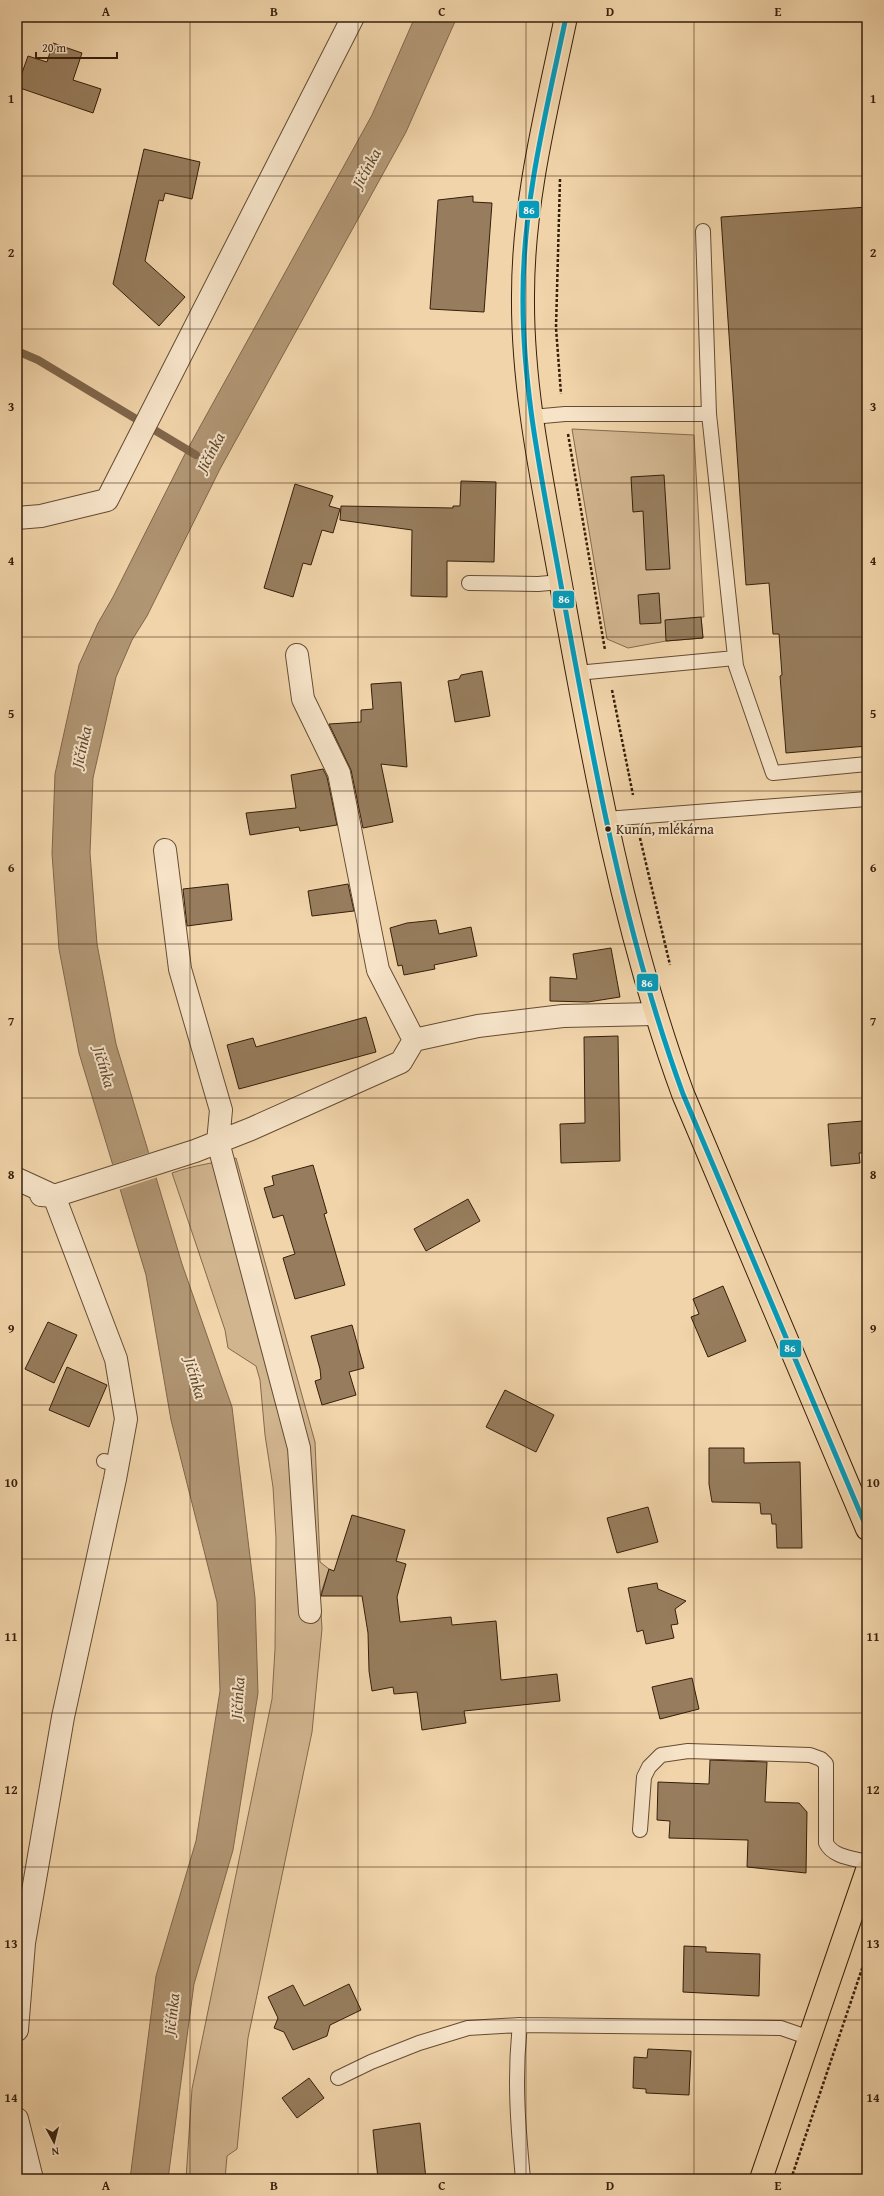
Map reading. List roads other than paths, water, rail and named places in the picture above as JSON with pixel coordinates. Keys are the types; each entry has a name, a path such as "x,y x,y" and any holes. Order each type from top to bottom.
{"main road":[{"path":"566,17 534,168 526,231 522,294 525,356 532,417 577,674 606,819 655,1014 683,1094 867,1529"},
{"path":"762,2179 867,1870"}],"street":[{"path":"17,518 41,516 107,500 352,17"},
{"path":"297,655 303,700 339,773 378,970 414,1040"},
{"path":"165,850 180,969 221,1110 218,1142 299,1448 310,1612"},
{"path":"17,1194 54,1196 195,1151 252,1129 401,1062 414,1040 478,1026 555,1017 655,1014"},
{"path":"17,1179 54,1196 116,1360 126,1419 111,1463 63,1717 24,1943 17,2030"},
{"path":"17,2119 32,2179"}],"lane":[{"path":"703,231 709,414 736,666 773,773 867,764"},
{"path":"532,417 564,414 709,414"},
{"path":"469,584 538,584 561,582"},
{"path":"577,674 736,658"},
{"path":"606,819 867,799"},
{"path":"640,1830 644,1777 649,1767 661,1755 688,1751 810,1755 821,1759 826,1764 826,1842 830,1850 843,1856 867,1862"},
{"path":"338,2078 371,2062 419,2043 468,2028 520,2025 781,2028 810,2038"},
{"path":"520,2025 516,2070 517,2116 523,2179"}],"water":[{"name":"Jičínka","path":"415,17 457,17 406,132 220,469 147,616 132,640 116,677 93,778 90,853 97,944 116,1044 182,1264 232,1407 255,1598 258,1693 233,1850 194,1984 168,2179 130,2179 156,1976 196,1841 220,1691 217,1602 171,1420 146,1275 79,1053 59,949 52,854 55,774 79,665 98,623 113,597 186,452 372,115"}],"waterway":[{"name":"Jičínka","path":"17,351 38,360 196,455"}],"place":[{"name":"Kunín, mlékárna","path":"608,829"}]}
